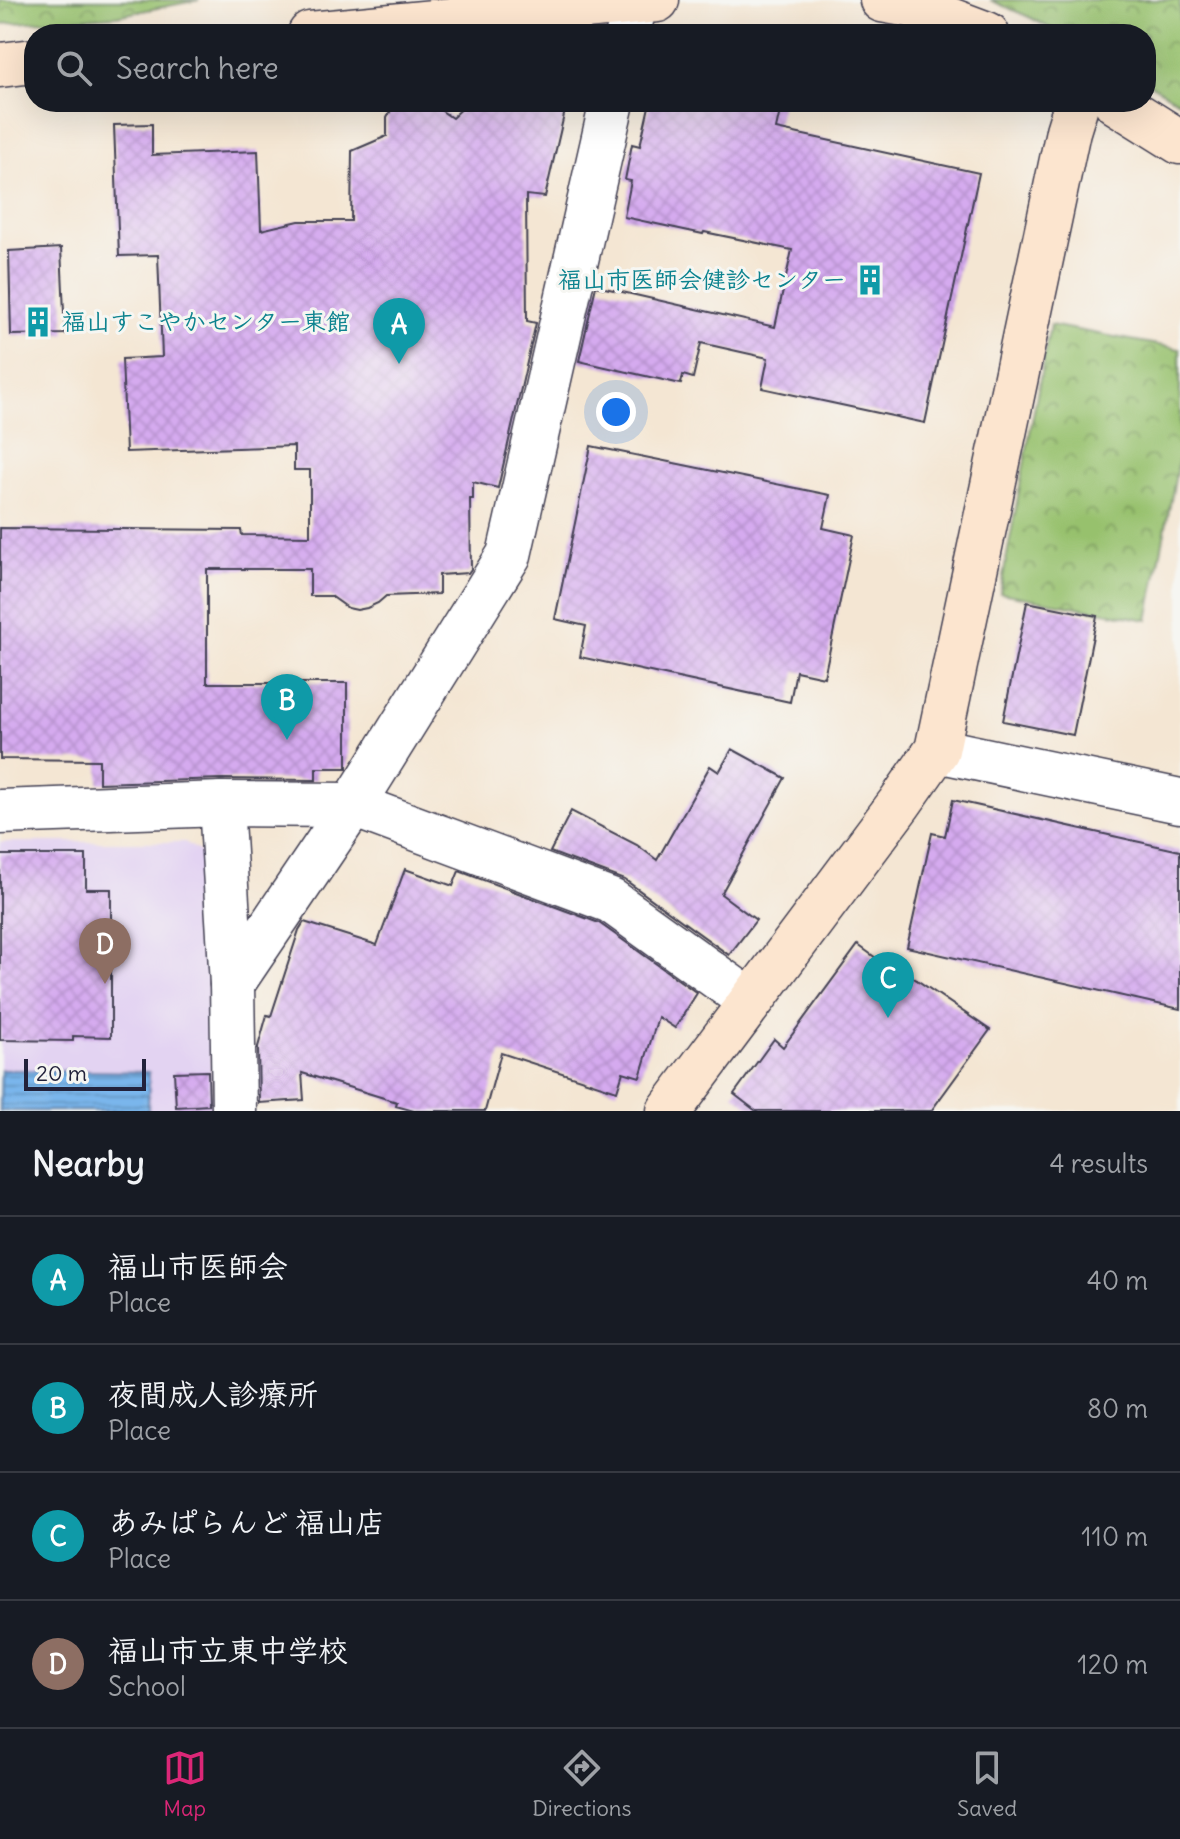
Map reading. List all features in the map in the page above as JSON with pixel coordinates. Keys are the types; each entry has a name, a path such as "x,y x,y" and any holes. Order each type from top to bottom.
{"street":[{"path":"882,0 910,5 960,24"},
{"path":"460,24 640,12"},
{"path":"0,65 24,62"},
{"path":"232,984 353,805 509,555 610,112"},
{"path":"669,1111 937,750 1074,112"},
{"path":"1132,112 1180,142"},
{"path":"937,750 1180,801"},
{"path":"221,804 232,984 234,1111"},
{"path":"0,812 221,804 353,805 611,901 750,1001"}],"shaded area":[{"path":"0,842 185,842 206,856 212,1111 0,1111"}],"green space":[{"path":"0,0 199,0 116,16 0,24"},
{"path":"990,0 1180,0 1180,102 1156,88 1156,24 1042,24"},
{"path":"1050,325 1180,349 1180,453 1148,620 1000,593"}],"water":[{"path":"1,1070 149,1072 148,1111 0,1111"}],"building":[{"path":"390,112 443,112 452,118 458,112 565,112 545,197 526,195 527,321 536,323 498,488 473,482 473,499 470,499 471,569 468,573 439,575 439,594 386,596 378,603 357,610 348,608 331,596 310,596 310,569 207,569 207,683 347,683 347,768 316,768 316,780 99,783 99,760 0,759 0,528 241,530 242,535 310,536 310,470 294,470 294,446 126,452 122,359 162,357 158,255 119,256 114,125 152,124 152,155 258,151 261,230 299,221 351,221 352,151 387,136"},
{"path":"648,112 780,112 776,129 979,173 925,423 762,388 768,358 701,343 693,378 683,375 681,384 579,361 596,286 775,327 792,250 624,217 631,181 625,180 632,144 640,146"},
{"name":"福山すこやかセンター東館","path":"61,248 65,334 11,335 9,251"},
{"path":"591,446 830,495 823,528 854,535 824,677 796,671 790,702 580,657 586,626 555,619"},
{"path":"1027,602 1097,616 1073,735 1003,721"},
{"path":"732,749 785,778 721,894 756,920 729,955 625,880 550,852 571,811 637,845 657,860 710,766 719,772"},
{"path":"953,800 1180,851 1180,1009 907,947 932,833 945,836"},
{"path":"0,855 86,855 86,889 111,889 111,1037 73,1036 73,1041 0,1040"},
{"path":"405,869 453,886 459,871 599,923 697,993 675,1028 658,1017 640,1077 623,1072 617,1091 501,1053 485,1111 414,1111 396,1106 397,1102 302,1073 304,1100 259,1103 258,1047 299,930 304,922 377,945"},
{"path":"858,945 901,976 902,970 990,1030 931,1111 756,1111 734,1094 774,1039 783,1047"},
{"path":"208,1071 209,1105 176,1107 174,1072"}],"place":[{"name":"福山市医師会健診センター","path":"870,280"},
{"name":"福山すこやかセンター東館","path":"38,322"},
{"name":"福山市医師会","path":"399,364"},
{"name":"夜間成人診療所","path":"287,740"},
{"name":"福山市立東中学校","path":"105,984"},
{"name":"あみぱらんど 福山店","path":"888,1018"}]}
